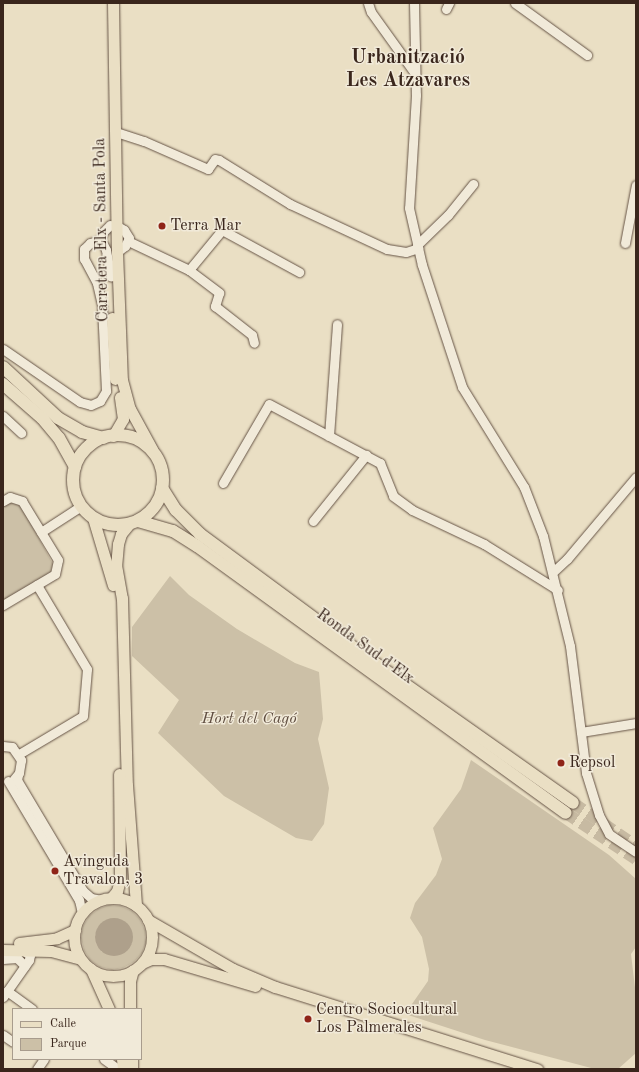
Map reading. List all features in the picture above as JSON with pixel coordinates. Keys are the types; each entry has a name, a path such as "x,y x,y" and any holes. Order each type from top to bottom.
{"highway":[{"path":"3,367 58,418 82,432 108,437 134,439 152,449 162,476 162,488 153,507 133,523 104,524 93,518 81,506 73,480 75,467 81,455 91,444 108,437"},
{"path":"3,384 50,428 69,454 75,467"},
{"name":"Ronda Sud d'Elx","path":"133,523 173,531 197,546 569,808 200,534 176,510 162,488"}],"main road":[{"name":"Carretera Elx - Santa Pola","path":"109,3 113,225 117,252 122,380 130,409 152,449"},
{"name":"Carretera Elx - Santa Pola","path":"108,437 120,426 123,411 116,385 113,360 111,278 116,132 113,3"},
{"path":"93,518 112,582 117,625 120,880 117,891 82,913 74,930 76,950 80,959 91,969 109,1008"},
{"path":"133,523 121,534 118,544 116,565 122,598 127,786 136,906"},
{"path":"106,899 124,900 136,906 148,920 233,969 275,990"},
{"path":"142,963 151,943 148,920"},
{"path":"3,944 44,941 74,930"},
{"path":"3,950 18,949 51,951 80,959"},
{"path":"91,969 112,976 133,970 142,963 151,959 164,960 275,990 512,1066 537,1069"},
{"path":"130,1008 130,981 133,970"}],"street":[{"path":"368,3 371,12 415,73"},
{"path":"414,3 416,95 409,208 418,246 434,306 462,387 524,487 543,536 554,571 570,646 586,773 599,815 609,834 636,852"},
{"path":"515,3 586,55"},
{"path":"116,132 144,141 208,169 215,159 219,160 290,204 387,249 406,252 418,246 448,215 473,184"},
{"path":"625,242 636,185"},
{"path":"111,278 106,250 101,240 103,232 113,225 127,233 128,241"},
{"path":"189,270 222,230 299,272"},
{"path":"3,349 80,402 91,405 100,401 106,391 102,305 97,283 84,260 84,249 90,243 101,240"},
{"path":"117,252 128,241"},
{"path":"128,241 189,270 219,293 215,306 252,335 254,343"},
{"path":"329,436 337,324"},
{"path":"223,483 269,404 380,462 393,496 412,510 484,544 558,590"},
{"path":"3,416 21,432"},
{"path":"313,521 366,455"},
{"path":"554,571 567,559 636,477"},
{"path":"3,501 10,497 22,501 58,560 55,574 3,605"},
{"path":"41,532 81,506"},
{"path":"19,754 83,716 87,669 37,585"},
{"path":"581,732 636,723"},
{"path":"3,746 12,748 19,754 22,767 18,775 18,780 83,891 91,898 106,899"},
{"path":"18,775 6,781 79,900 82,913"},
{"path":"18,949 30,955 25,966 5,991 30,1008"},
{"path":"3,959 17,958 25,966"},
{"path":"3,1035 12,1041"},
{"path":"105,1060 118,1069"}],"green space":[{"path":"8,501 21,506 53,564 50,574 3,602 3,504"},
{"name":"Hort del Cagó","path":"170,576 189,595 237,629 295,663 319,672 323,719 318,739 329,788 324,824 312,841 296,838 224,796 158,733 179,700 132,656 132,627"},
{"path":"471,760 609,855 636,879 636,947 631,954 636,996 636,1053 618,1069 595,1069 485,1040 405,1014 428,981 429,969 422,937 410,918 415,903 436,875 442,859 433,828 461,789"},
{"path":"109,905 121,906 132,911 140,919 145,930 146,942 142,953 134,962 123,968 112,970 100,967 90,960 84,950 81,938 83,926 89,916 98,909","holes":["105,921 132,934 132,943 126,951 102,952 96,944 95,935 98,927"]}],"shaded area":[{"path":"114,918 127,924 133,937 127,950 114,956 101,950 95,937 101,924"}],"tunnel":[{"path":"573,803 636,846"},
{"path":"566,813 636,859"}],"place":[{"name":"Terra Mar","path":"162,226"},
{"name":"Repsol","path":"561,763"},
{"name":"Avinguda Travalon, 3","path":"55,871"},
{"name":"Centro Sociocultural Los Palmerales","path":"308,1019"}],"district":[{"name":"Urbanització Les Atzavares","path":"408,70"}]}
